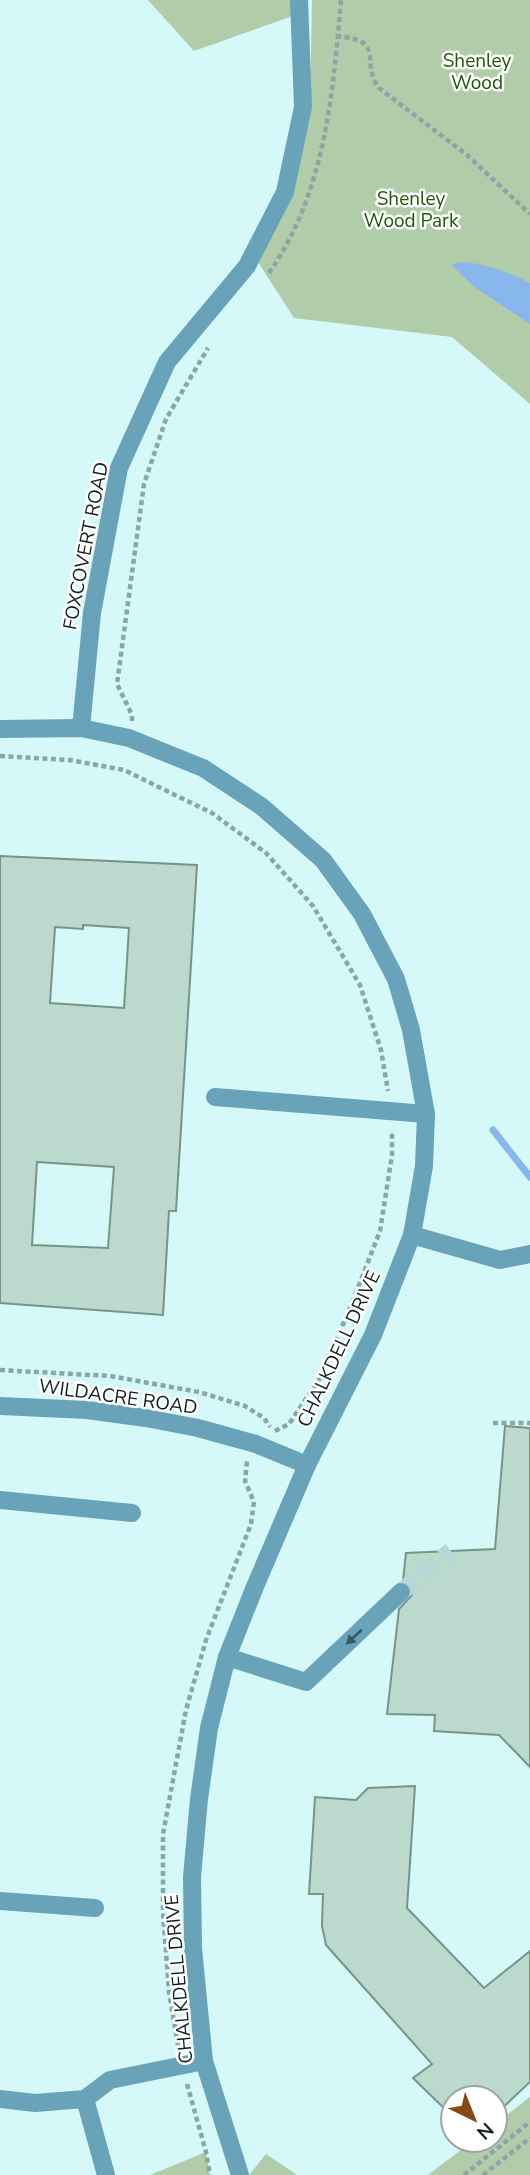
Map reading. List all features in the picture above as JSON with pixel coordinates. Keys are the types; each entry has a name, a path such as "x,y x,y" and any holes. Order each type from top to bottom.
{"street":[{"name":"FOXCOVERT ROAD","path":"81,729 92,613 119,468 167,362 247,266 285,192 303,107 299,0"},
{"name":"CHALKDELL DRIVE","path":"0,729 81,729 129,738 203,768 261,806 323,860 362,914 396,979 411,1030 426,1114 424,1166 412,1235 373,1335 307,1465 254,1589 227,1657 209,1728 192,1877 193,1948 204,2061 240,2175"},
{"path":"215,1097 426,1114"},
{"path":"412,1235 500,1260 530,1254"},
{"name":"WILDACRE ROAD","path":"0,1406 86,1410 198,1428 256,1444 307,1465"},
{"path":"0,1500 132,1513"},
{"path":"227,1657 306,1682 401,1592"},
{"path":"0,1901 95,1908"},
{"path":"0,2099 34,2103 85,2099 110,2080 204,2061"},
{"path":"85,2099 106,2175"}],"path":[{"path":"263,280 301,215 316,175 327,130 341,0"},
{"path":"336,36 354,37 366,44 371,56 371,78 379,88 467,155 530,215"},
{"path":"0,755 70,760 124,770 132,715 117,684 144,484 166,419 216,339"},
{"path":"0,1370 110,1376 199,1392 245,1406 264,1418 273,1432"},
{"path":"493,1423 530,1423"},
{"path":"464,2175 530,2122"},
{"path":"483,2175 530,2138"}],"green space":[{"path":"148,0 299,0 301,13 194,51"},
{"name":"Shenley Wood Park","path":"312,0 530,0 530,404 452,337 294,318 256,259 310,106"},
{"path":"530,2097 530,2175 428,2175 456,2154 509,2154 509,2113"},
{"path":"206,2152 210,2175 150,2175"},
{"path":"266,2154 297,2175 249,2175"}],"water":[{"path":"460,262 496,269 530,283 530,324 476,288 451,265"}],"building":[{"path":"0,856 197,865 176,1211 169,1211 163,1315 0,1303","holes":["83,925 129,928 124,1008 50,1003 55,927 83,929","37,1162 114,1167 108,1248 32,1245"]},
{"path":"505,1426 530,1428 530,1767 499,1735 434,1731 435,1715 387,1714 399,1609 412,1595 410,1585 403,1581 406,1553 495,1549"},
{"path":"415,1786 407,1908 484,1988 530,1951 530,2082 509,2102 509,2084 439,2084 439,2103 413,2078 432,2064 326,1945 322,1926 323,1894 309,1894 315,1797 356,1800 368,1788"}],"waterway":[{"path":"493,1130 530,1177"}],"tunnel":[{"path":"401,1592 451,1551"}],"park label":[{"name":"Shenley Wood","path":"477,72"}]}
